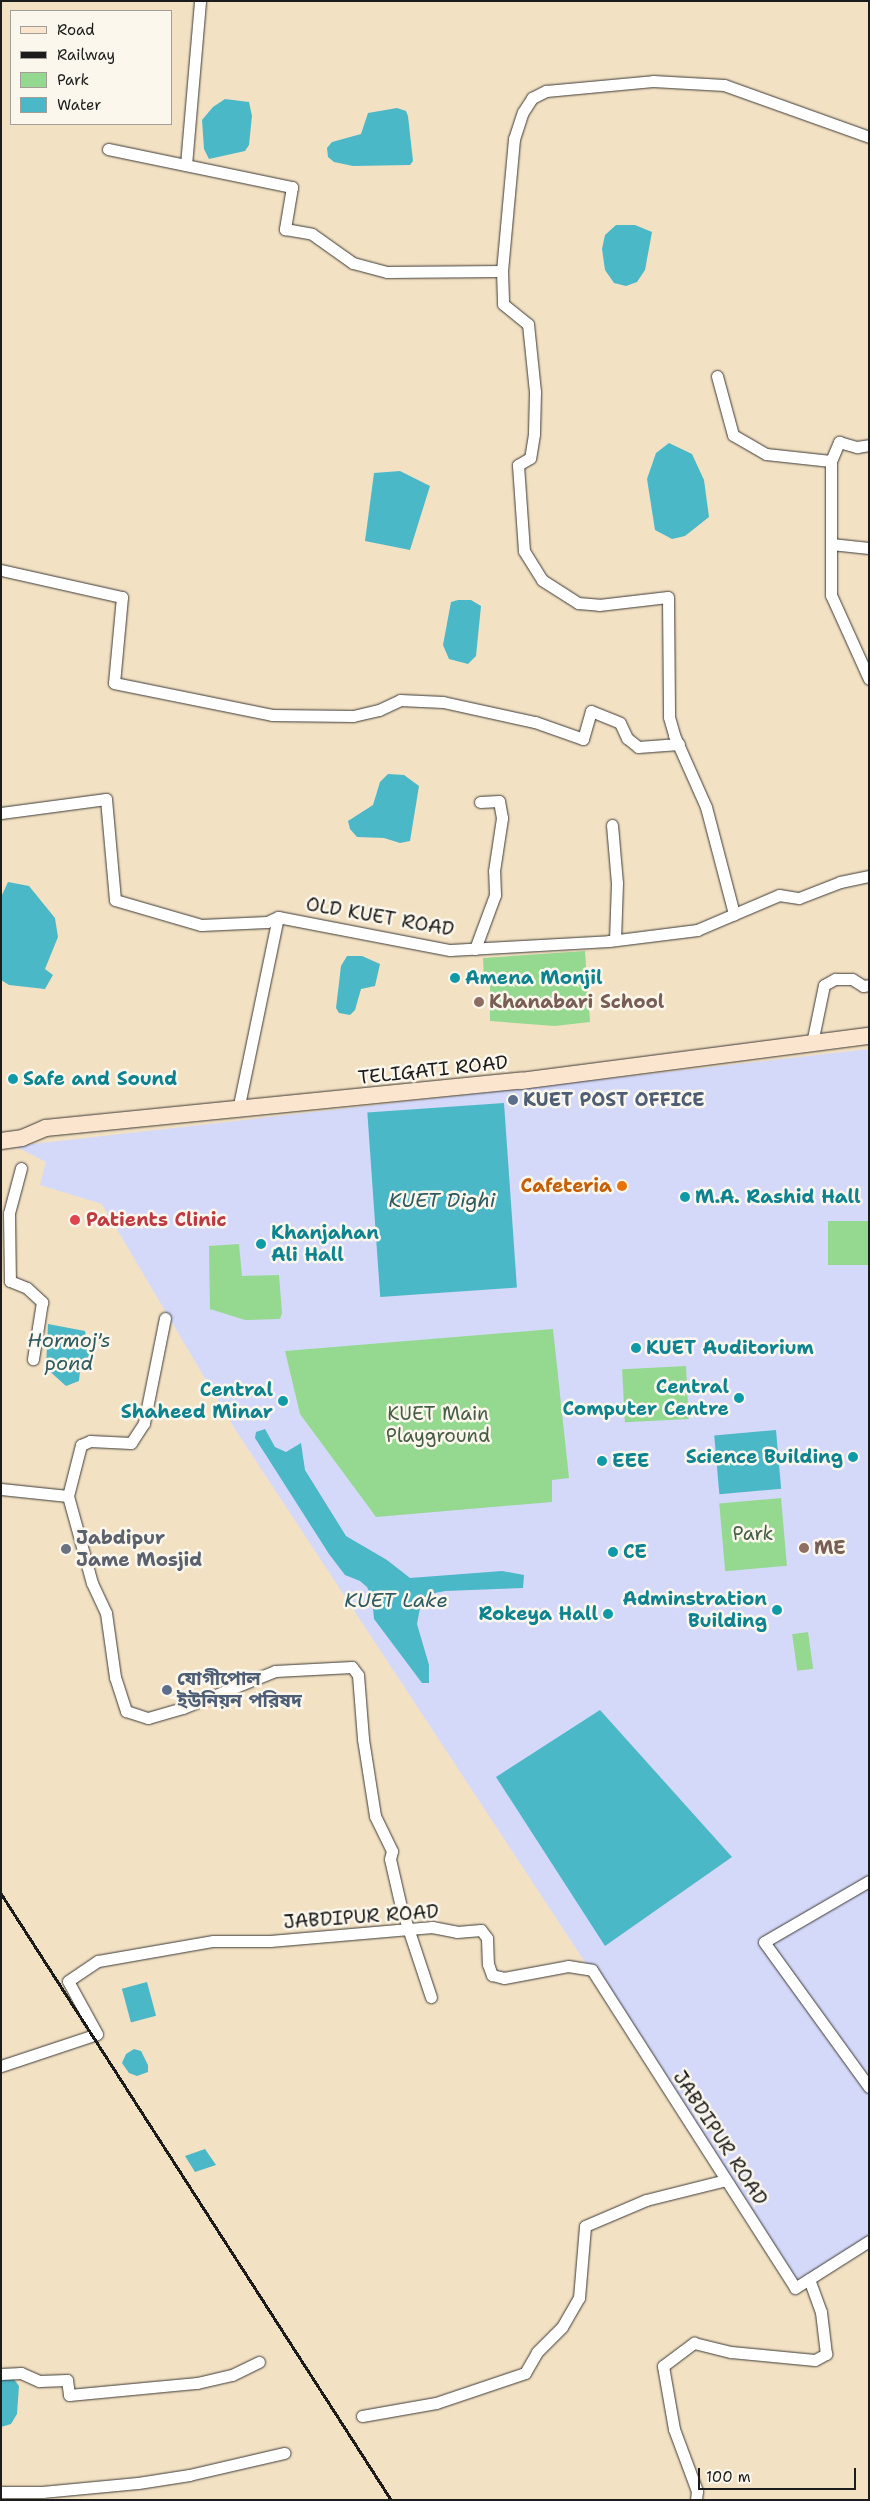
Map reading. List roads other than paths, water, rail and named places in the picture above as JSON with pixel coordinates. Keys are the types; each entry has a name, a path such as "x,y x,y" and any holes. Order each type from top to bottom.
{"main road":[{"name":"TELIGATI ROAD","path":"1,1141 46,1128 521,1081 869,1036"}],"street":[{"path":"186,165 200,1"},
{"path":"734,914 706,807 669,716 668,597 599,605 578,604 542,580 524,551 518,465 530,458 535,392 528,324 503,304 502,270 514,139 523,112 532,98 546,90 653,81 724,85 869,137"},
{"path":"108,149 292,187 285,229 312,234 353,263 387,272 502,270"},
{"path":"716,376 733,435 766,454 831,461"},
{"path":"869,445 857,447 839,442 831,461 831,595 869,679"},
{"path":"831,544 869,548"},
{"path":"1,570 122,597 114,683 272,715 353,716 379,710 400,700 443,702 535,722 583,739 591,711 620,723 626,738 638,747 679,744"},
{"name":"OLD KUET ROAD","path":"1,814 106,798 115,900 201,925 267,922 278,917 450,950 615,940 697,930 779,895 799,898 840,882 869,876"},
{"path":"475,949 495,895 494,871 502,818 499,801 480,802"},
{"path":"612,826 617,883 615,940"},
{"path":"238,1110 278,917"},
{"path":"812,1042 824,986 835,979 869,985"},
{"path":"21,1168 10,1213 10,1281 26,1288 42,1302 33,1359"},
{"path":"165,1318 144,1423 131,1443 90,1441 81,1445 68,1496 92,1583 106,1613 115,1677 126,1711 148,1718 183,1708 275,1671 352,1667 358,1675 363,1739 375,1816 392,1851 390,1859 409,1930 431,1997"},
{"path":"1,1489 68,1496"},
{"path":"869,1881 764,1942 869,2087"},
{"name":"JABDIPUR ROAD","path":"1,2066 98,2034 68,1981 98,1961 213,1941 270,1941 432,1927 457,1932 481,1930 487,1938 488,1964 492,1975 504,1978 568,1966 592,1970 795,2288 869,2241"},
{"path":"362,2416 436,2403 525,2373 536,2352 562,2327 579,2298 585,2226 646,2200 726,2180"},
{"path":"696,2500 697,2492 674,2429 663,2366 694,2343 731,2352 815,2360 826,2354 821,2312 809,2279"},
{"path":"1,2374 20,2373 39,2381 67,2380 69,2395 197,2383 232,2375 259,2362"},
{"path":"1,2492 42,2492 138,2483 190,2475 284,2454"}],"water":[{"path":"225,99 249,102 252,116 249,145 245,151 209,159 204,149 202,120 213,107"},
{"path":"397,108 406,111 408,116 413,161 410,165 353,166 334,162 328,157 327,148 332,142 361,134 368,113"},
{"path":"616,225 635,225 652,232 645,270 637,282 626,286 614,283 605,270 602,249 605,235"},
{"path":"669,443 692,454 704,480 709,517 685,536 672,539 655,530 647,479 656,453"},
{"path":"400,471 430,486 410,550 365,541 374,473"},
{"path":"471,600 481,606 476,656 468,664 449,659 443,645 451,602"},
{"path":"388,774 404,775 419,786 410,841 400,843 384,838 357,837 350,829 348,821 373,805 380,782"},
{"path":"8,882 29,886 55,918 58,937 45,969 53,975 45,989 9,985 1,980 1,897"},
{"path":"347,956 362,956 380,964 375,986 361,989 355,1010 350,1015 339,1013 336,1008 341,966"},
{"name":"KUET Dighi","path":"504,1103 517,1288 380,1297 367,1113"},
{"name":"Hormoj's pond","path":"48,1324 85,1331 92,1368 80,1371 79,1381 66,1386 46,1368"},
{"name":"KUET Lake","path":"265,1429 275,1447 286,1452 301,1443 305,1470 346,1536 387,1560 410,1578 502,1571 524,1575 523,1588 445,1591 430,1594 421,1603 417,1624 429,1665 429,1683 422,1683 374,1619 372,1598 367,1587 360,1581 345,1575 329,1554 255,1438 256,1432"},
{"path":"776,1430 781,1489 719,1494 714,1435"},
{"path":"600,1710 732,1857 605,1946 496,1777"},
{"path":"147,1982 156,2016 131,2023 122,1989"},
{"path":"134,2049 141,2051 148,2065 148,2072 137,2076 129,2073 122,2063 126,2054"},
{"path":"205,2149 216,2165 195,2172 185,2156"},
{"path":"13,2378 19,2386 17,2414 11,2424 1,2427 1,2379"}],"railway":[{"path":"1,1894 391,2500"}],"place":[{"name":"Amena Monjil","path":"455,978"},
{"name":"Khanabari School","path":"479,1002"},
{"name":"Safe and Sound","path":"13,1079"},
{"name":"KUET POST OFFICE","path":"513,1100"},
{"name":"Cafeteria","path":"622,1186"},
{"name":"M.A. Rashid Hall","path":"685,1197"},
{"name":"Patients Clinic","path":"75,1220"},
{"name":"Khanjahan Ali Hall","path":"261,1244"},
{"name":"KUET Auditorium","path":"636,1348"},
{"name":"Central Computer Centre","path":"739,1398"},
{"name":"Central Shaheed Minar","path":"283,1401"},
{"name":"Science Building","path":"853,1457"},
{"name":"EEE","path":"602,1461"},
{"name":"ME","path":"804,1548"},
{"name":"Jabdipur Jame Mosjid","path":"66,1549"},
{"name":"CE","path":"613,1552"},
{"name":"Adminstration Building","path":"777,1610"},
{"name":"Rokeya Hall","path":"608,1614"},
{"name":"যোগীপোল ইউনিয়ন পরিষদ","path":"167,1690"}],"park label":[{"name":"KUET Main Playground","path":"438,1425"},
{"name":"Park","path":"753,1534"}]}
